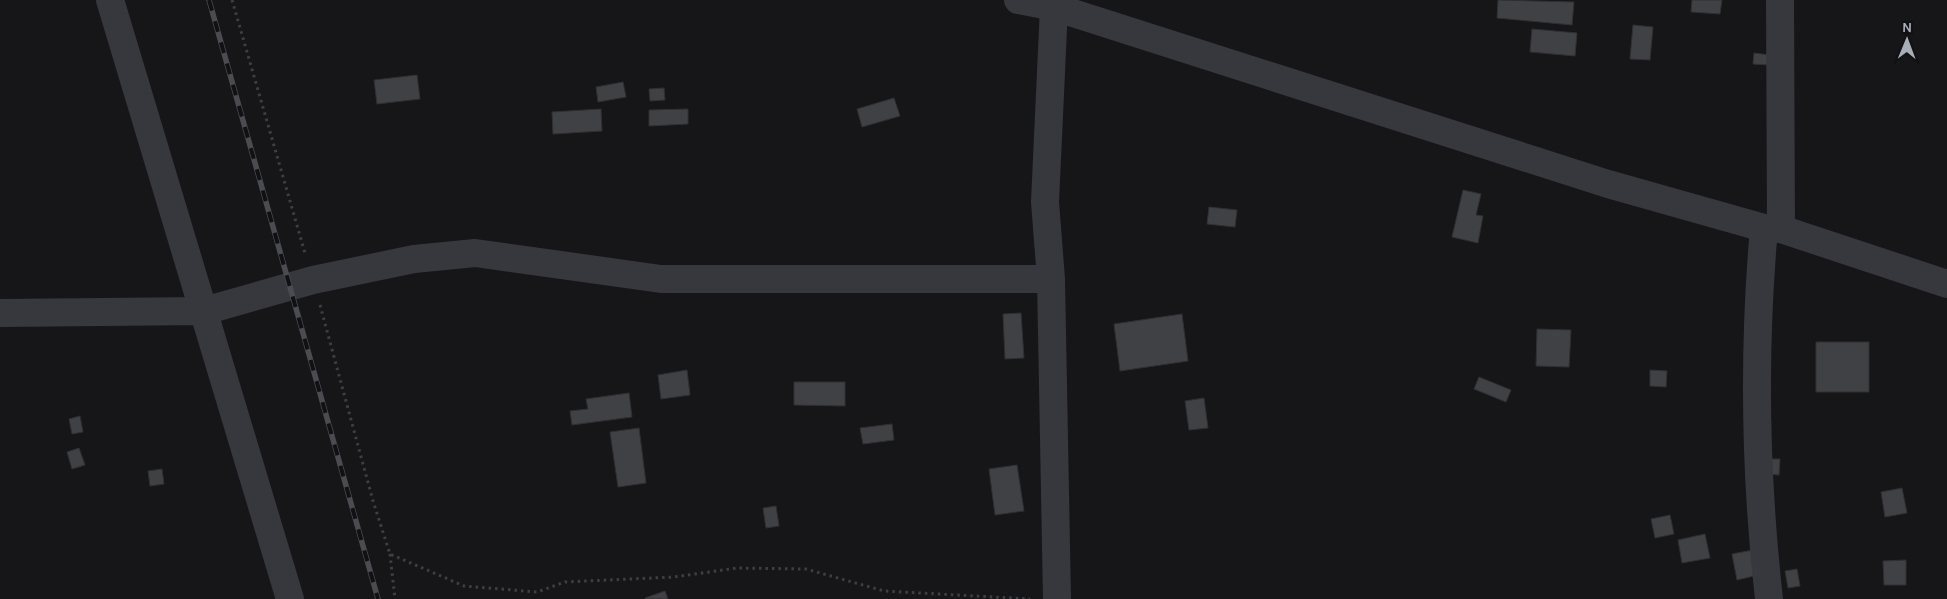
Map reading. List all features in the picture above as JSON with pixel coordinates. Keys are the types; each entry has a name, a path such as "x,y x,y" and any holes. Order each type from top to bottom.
{"street":[{"path":"110,0 290,599"},
{"path":"1018,0 1054,7 1608,184 1772,229 1947,284"},
{"path":"1769,599 1761,529 1756,385 1758,294 1772,229 1780,0"},
{"path":"1054,7 1050,150 1045,202 1051,279 1058,599"},
{"path":"0,313 204,311 313,280 414,258 475,253 661,279 1051,279"}],"path":[{"path":"232,0 313,280 373,501 390,554 395,599"},
{"path":"390,554 464,586 537,592 565,582 674,577 737,568 806,569 884,591 1031,599"}],"building":[{"path":"1498,0 1574,2 1572,25 1497,18"},
{"path":"1692,0 1722,0 1720,14 1691,12"},
{"path":"1633,25 1653,27 1650,60 1630,59"},
{"path":"1532,29 1577,33 1575,56 1530,52"},
{"path":"1754,53 1770,55 1769,65 1753,64"},
{"path":"417,75 420,99 377,104 374,80"},
{"path":"623,82 626,97 598,102 596,87"},
{"path":"664,88 665,100 650,101 649,89"},
{"path":"894,98 900,116 862,127 857,109"},
{"path":"601,109 602,131 553,134 552,112"},
{"path":"688,109 688,124 649,126 649,110"},
{"path":"1463,190 1481,194 1476,215 1483,216 1478,243 1452,237"},
{"path":"1209,207 1237,210 1235,227 1207,224"},
{"path":"1021,313 1024,358 1005,359 1003,314"},
{"path":"1182,314 1188,361 1120,371 1114,324"},
{"path":"1537,329 1571,330 1569,367 1536,366"},
{"path":"1816,342 1869,342 1869,392 1816,392"},
{"path":"687,370 690,395 661,399 658,375"},
{"path":"1650,370 1667,371 1666,387 1650,386"},
{"path":"1479,377 1511,390 1506,402 1474,389"},
{"path":"794,382 845,382 845,406 794,405"},
{"path":"629,393 632,417 572,425 570,411 588,409 586,399"},
{"path":"1204,398 1208,428 1189,430 1185,401"},
{"path":"80,416 83,432 72,434 69,419"},
{"path":"892,424 894,440 863,444 860,428"},
{"path":"639,428 646,483 618,487 610,432"},
{"path":"79,448 85,465 72,469 67,452"},
{"path":"1769,459 1780,459 1779,475 1768,474"},
{"path":"1017,465 1024,511 995,515 989,469"},
{"path":"162,469 164,484 150,486 148,471"},
{"path":"1902,488 1907,513 1885,517 1881,492"},
{"path":"776,506 779,526 766,528 763,508"},
{"path":"1670,515 1674,534 1655,538 1651,519"},
{"path":"1705,534 1710,558 1682,563 1678,540"},
{"path":"1753,550 1758,575 1737,580 1732,554"},
{"path":"1906,560 1906,585 1884,585 1883,561"},
{"path":"1797,569 1800,586 1788,588 1785,571"},
{"path":"665,591 668,599 645,599 645,598"}],"railway":[{"path":"209,0 378,599"}]}
